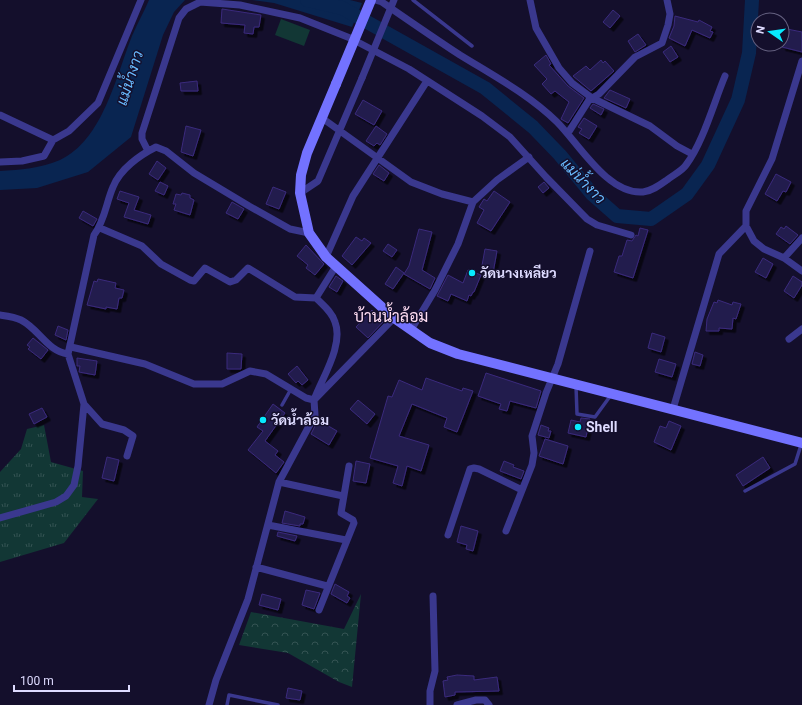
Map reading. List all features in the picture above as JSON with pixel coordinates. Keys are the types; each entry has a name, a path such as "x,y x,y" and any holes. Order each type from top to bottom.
{"main road":[{"path":"371,0 306,153 301,175 300,193 309,233 326,257 394,318 430,343 458,354 802,443"}],"street":[{"path":"0,162 22,161 44,156 54,140 69,131 98,103 141,0"},
{"path":"375,0 382,2 459,54 527,96 568,133 610,180 622,189 634,192 644,192 656,188 686,166 697,146 725,76"},
{"path":"300,193 318,181 394,0"},
{"path":"530,0 536,28 553,58 572,83 592,98 650,126 677,146 692,154"},
{"path":"568,133 592,98 599,94 635,58 662,43 668,26 670,14 667,0"},
{"path":"148,151 142,139 142,133 173,31 179,18 186,9 193,4 200,2 255,8 300,18 350,38 427,80 482,116 510,137 546,177 587,218 597,225 631,235"},
{"path":"802,61 772,159 756,188 746,211 746,226 754,240 764,249 784,258 802,271"},
{"path":"326,257 349,203 376,157 388,144 427,80"},
{"path":"0,115 54,140"},
{"path":"322,118 411,182 442,194 473,202"},
{"path":"0,518 56,502 74,485 78,466 84,404 69,350 94,235 100,228 116,181 127,168 148,151 156,147 166,151 194,173 249,206 290,229 309,233"},
{"path":"411,330 435,290 458,244 473,202 497,180 529,157"},
{"path":"673,409 719,254 746,226"},
{"path":"100,228 142,246 161,264 190,280 194,281 205,268 230,282 236,280 248,268 295,297 316,298 335,320 338,330 329,367 314,400 315,414 279,482 248,599 216,680 210,705"},
{"path":"784,258 802,238"},
{"path":"506,531 522,490 534,453 532,436 558,364 590,251"},
{"path":"316,298 336,266"},
{"path":"0,315 20,319 32,327 53,348 62,353 69,350 145,364 194,384 222,384 250,371 266,374 314,400"},
{"path":"314,400 394,318"},
{"path":"789,339 802,329"},
{"path":"84,404 102,424 133,436 127,456"},
{"path":"319,610 327,586 354,521 341,513 349,466"},
{"path":"448,535 470,469 479,469 522,490"},
{"path":"279,482 343,496"},
{"path":"268,525 346,540"},
{"path":"256,567 327,586"},
{"path":"430,705 430,691 435,670 434,596"},
{"path":"457,705 476,700 486,700 489,705"}],"lane":[{"path":"413,0 472,46"},
{"path":"576,385 577,414 595,418 612,394"},
{"path":"282,405 292,389"},
{"path":"745,491 795,464 802,443"},
{"path":"227,705 229,695 278,705"}],"green space":[{"path":"281,19 310,30 304,46 275,35"},
{"path":"44,425 51,462 83,471 82,497 98,499 64,543 0,562 0,472 21,449 27,429"},
{"path":"361,594 352,687 339,682 288,653 239,645 251,612 344,629"}],"water":[{"path":"149,0 185,0 174,12 163,35 131,137 88,172 37,188 0,190 0,171 30,168 60,160 75,151 87,138 106,106 114,88 132,36"},
{"path":"252,0 350,0 362,3 352,27 274,3"}],"building":[{"path":"222,9 261,15 259,27 254,27 253,34 244,33 245,25 221,23"},
{"path":"613,10 620,16 610,28 603,22"},
{"path":"675,16 698,22 699,20 712,27 710,31 713,32 710,38 692,30 685,46 669,38 674,26"},
{"path":"790,30 802,32 802,52 790,49"},
{"path":"638,34 646,45 635,52 628,41"},
{"path":"671,46 678,57 670,62 663,52"},
{"path":"546,55 551,64 549,65 568,86 584,98 568,123 561,119 569,102 555,91 551,94 542,84 547,79 534,65"},
{"path":"601,60 603,63 605,61 614,71 591,91 573,76 586,66 590,70"},
{"path":"197,81 198,91 181,91 180,83"},
{"path":"610,90 630,99 626,108 604,98"},
{"path":"363,100 382,111 374,125 355,114"},
{"path":"593,104 604,109 601,115 590,108"},
{"path":"584,118 597,126 589,139 579,133 582,129 578,127"},
{"path":"186,126 201,130 193,156 181,152"},
{"path":"376,126 387,134 380,145 377,143 374,146 366,141"},
{"path":"157,161 166,168 158,180 149,174"},
{"path":"379,165 389,173 384,181 373,174"},
{"path":"776,174 791,182 786,192 783,191 777,201 765,194"},
{"path":"160,182 168,186 164,195 155,191"},
{"path":"544,182 549,188 543,193 538,187"},
{"path":"273,187 286,192 279,209 266,204"},
{"path":"120,191 139,197 134,210 151,215 148,224 124,217 129,203 117,199"},
{"path":"494,191 510,202 491,231 477,223 484,210 479,207 484,199 487,201"},
{"path":"182,193 190,195 190,198 194,200 190,215 174,210 176,204 173,204 176,194 181,195"},
{"path":"232,202 244,209 238,219 226,213"},
{"path":"83,211 97,219 93,226 79,218"},
{"path":"786,226 798,235 790,244 776,234 781,227 784,229"},
{"path":"640,228 648,230 633,278 614,272 619,256 622,256 627,240 632,241 636,235 638,236"},
{"path":"419,229 432,232 422,270 435,278 430,289 404,274 409,266"},
{"path":"356,237 362,241 364,238 371,243 352,265 342,256"},
{"path":"388,244 397,250 392,257 383,251"},
{"path":"306,245 324,264 315,275 306,268 308,265 297,256"},
{"path":"485,249 497,251 493,273 481,271"},
{"path":"763,258 773,264 766,278 755,272"},
{"path":"396,267 404,273 393,289 385,284"},
{"path":"468,270 481,275 474,292 471,296 469,295 467,301 451,294 448,301 437,296 448,275 463,283"},
{"path":"336,276 343,281 337,292 329,287"},
{"path":"793,276 802,282 802,285 794,298 784,291"},
{"path":"98,279 116,283 115,288 124,290 122,298 119,298 117,309 106,307 106,309 87,305 94,281 97,282"},
{"path":"718,300 732,305 733,302 741,304 736,319 733,318 732,329 719,328 719,331 706,331 707,319 714,302 717,303"},
{"path":"372,310 384,321 368,338 356,327"},
{"path":"58,326 68,330 66,340 55,335"},
{"path":"652,333 665,337 661,352 648,348"},
{"path":"33,338 48,350 41,359 28,349 30,347 27,345"},
{"path":"695,352 703,355 700,366 692,364"},
{"path":"227,353 242,354 241,369 227,369"},
{"path":"77,358 97,361 95,375 79,372 80,366 77,366"},
{"path":"659,359 676,364 672,377 655,372"},
{"path":"297,366 308,380 302,385 298,381 296,383 288,374"},
{"path":"486,373 541,391 536,408 510,401 507,411 499,409 501,404 478,396"},
{"path":"426,378 462,391 463,388 473,391 457,432 444,427 447,418 412,404 399,436 429,445 421,471 407,466 402,486 393,483 398,466 370,458 388,396 392,397 399,380 422,390"},
{"path":"358,400 375,414 367,424 350,409"},
{"path":"273,404 285,413 265,441 278,451 275,455 284,462 276,473 248,450 263,431 257,427"},
{"path":"42,408 47,417 34,424 29,414"},
{"name":"Shell","path":"581,418 590,419 586,437 568,433 571,420 580,422"},
{"path":"318,420 337,431 329,445 311,434"},
{"path":"669,421 681,426 671,450 654,442 660,426 666,428"},
{"path":"541,425 549,428 548,431 551,431 549,438 538,435"},
{"path":"545,439 568,446 563,464 539,456"},
{"path":"107,457 119,460 114,481 102,478"},
{"path":"763,457 770,468 743,486 736,475"},
{"path":"356,461 370,464 366,483 353,481"},
{"path":"504,461 514,465 513,467 524,471 521,479 500,471"},
{"path":"285,511 305,517 303,524 300,524 300,526 282,523"},
{"path":"461,526 478,531 473,551 466,549 467,545 457,542"},
{"path":"278,532 297,536 295,541 277,536"},
{"path":"335,584 349,592 347,596 350,598 347,603 331,594"},
{"path":"306,590 320,593 314,609 302,605"},
{"path":"262,594 281,599 278,610 259,605"},
{"path":"457,675 474,676 474,680 497,677 499,691 455,692 455,695 445,697 443,681 448,680 447,677"},
{"path":"288,688 302,691 300,700 286,698"}],"waterway":[{"name":"แม่น้ำงาว","path":"307,0 342,8 485,88 533,127 560,155 592,194 617,216 651,219 687,194 708,165 738,100 749,53 752,0"}],"place":[{"name":"วัดนางเหลียว","path":"472,273"},
{"name":"วัดน้ำล้อม","path":"263,420"},
{"name":"Shell","path":"578,427"}],"district":[{"name":"บ้านน้ำล้อม","path":"391,316"}]}
